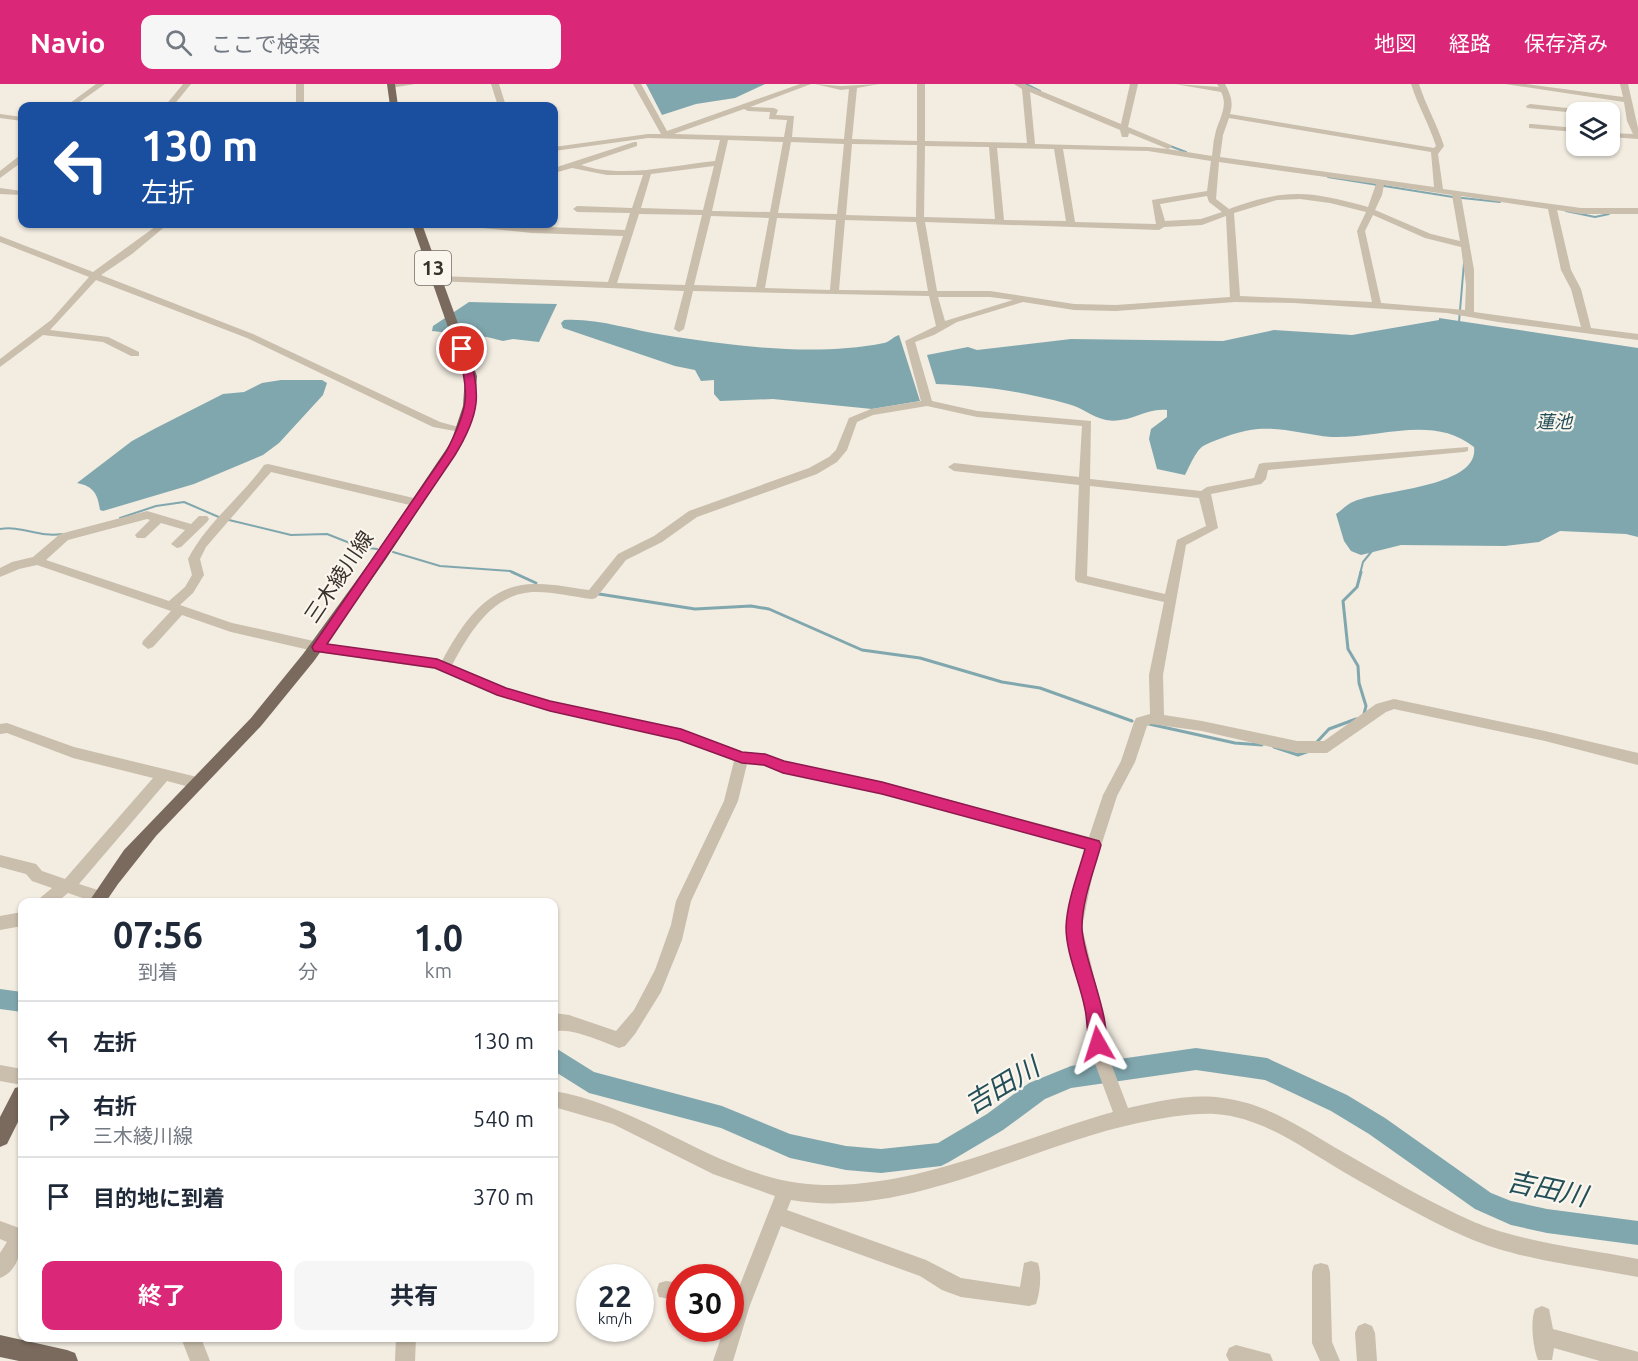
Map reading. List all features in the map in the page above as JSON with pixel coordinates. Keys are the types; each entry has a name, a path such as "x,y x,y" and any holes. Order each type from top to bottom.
{"main road":[{"path":"391,85 393,102"},
{"name":"三木綾川線","path":"99,898 134,851 255,723 318,647 452,452 462,431 470,411 471,376 418,228"},
{"path":"0,1137 18,1103"},
{"path":"0,1346 67,1361"}],"street":[{"path":"76,102 102,84"},
{"path":"172,102 187,84"},
{"path":"300,84 300,102"},
{"path":"391,85 411,84"},
{"path":"495,84 501,102"},
{"path":"637,84 661,136"},
{"path":"558,170 807,84"},
{"path":"819,84 853,87 875,84"},
{"path":"921,84 920,220 933,295 941,326"},
{"path":"1128,148 1124,127 1134,84"},
{"path":"1179,84 1223,87 1229,105 1219,135 1211,193 1212,200 1228,212 1235,299"},
{"path":"1414,84 1422,107 1431,119 1440,146 1434,154 1439,192"},
{"path":"1514,84 1638,102"},
{"path":"1620,136 1638,137 1631,121 1624,84"},
{"path":"1022,86 1184,153"},
{"path":"1022,86 1031,145"},
{"path":"834,293 853,87"},
{"path":"1553,91 1558,109"},
{"path":"1530,106 1566,110"},
{"path":"738,109 774,110 772,117 791,118 760,291"},
{"path":"1226,115 1437,151"},
{"path":"0,116 18,118"},
{"path":"1532,126 1566,129"},
{"path":"558,149 661,136 1128,148 1184,153 1439,192 1592,212 1638,211"},
{"path":"679,329 725,138"},
{"path":"993,144 999,222"},
{"path":"1058,146 1071,224"},
{"path":"0,175 18,161"},
{"path":"573,165 591,170 648,171 719,163"},
{"path":"612,285 648,171"},
{"path":"1377,305 1361,231 1378,195 1380,183"},
{"path":"0,187 18,185"},
{"path":"0,191 18,193"},
{"path":"1161,224 1155,202 1211,193"},
{"path":"1456,194 1461,245 1471,273 1472,300 1464,312"},
{"path":"577,209 1159,227 1161,224 1202,222 1260,201 1287,196 1324,199 1371,212 1428,236 1461,245"},
{"path":"1552,206 1566,270 1576,289 1587,330"},
{"path":"0,364 43,332 95,275 159,228"},
{"path":"507,228 549,233 628,232"},
{"path":"0,239 250,336 437,425 462,431"},
{"path":"437,279 760,291 990,294 1074,307 1116,308 1235,299 1377,305 1464,312 1638,337"},
{"path":"927,403 909,341 931,333 941,326 993,307 1028,300"},
{"path":"43,332 105,339 135,354"},
{"path":"445,667 464,631 476,615 509,592 534,588 592,595 622,557 658,539 693,514 813,471 831,462 841,453 853,420 871,412 927,403 977,414 1087,423 1081,579 1170,599"},
{"path":"1204,495 1207,491 1260,479 1263,467 1464,449"},
{"path":"954,467 1204,495"},
{"path":"148,644 198,575 195,559 209,531 244,500 268,468 418,502"},
{"path":"1157,720 1156,675 1181,543 1212,528 1204,495"},
{"path":"37,561 64,537 147,515 193,528"},
{"path":"141,535 159,518"},
{"path":"112,536 131,519"},
{"path":"177,544 203,519"},
{"path":"0,573 16,565 37,561 231,627 318,647 413,659 445,667 502,692 550,706 681,735 742,758 765,760 783,767 882,788 1094,845"},
{"path":"1122,1110 1099,1053 1094,1009 1074,927 1077,905 1110,795 1133,749 1138,726 1145,720 1202,726 1297,747 1315,747 1334,742 1381,708 1394,704 1545,736 1638,759"},
{"path":"0,729 7,728 73,752 198,783"},
{"path":"558,1022 619,1040 631,1028 663,971 680,922 681,902 689,890 731,801 742,758"},
{"path":"52,898 66,887 164,775"},
{"path":"0,861 31,869 37,876 93,898"},
{"path":"0,923 18,920"},
{"path":"0,1073 18,1076"},
{"path":"558,1100 614,1116 716,1166 786,1191 827,1193 874,1190 912,1183 1122,1110 1191,1105 1221,1106 1249,1112 1277,1123 1401,1195 1471,1230 1506,1242 1638,1268"},
{"path":"744,1286 786,1191"},
{"path":"775,1215 926,1269 939,1280 979,1292 1029,1297 1031,1270"},
{"path":"0,1230 18,1237"},
{"path":"0,1269 18,1244"},
{"path":"1321,1272 1322,1343 1330,1361"},
{"path":"1365,1333 1366,1361"},
{"path":"1543,1335 1635,1361"},
{"path":"193,1342 200,1361"},
{"path":"405,1361 406,1342"},
{"path":"723,1361 727,1342"},
{"path":"1236,1354 1263,1361"}],"water":[{"path":"646,84 765,84 735,98 696,104 662,115"},
{"path":"469,302 557,304 539,342 513,339 503,341 432,331 433,326"},
{"name":"蓮池","path":"1439,318 1638,348 1638,537 1626,534 1560,531 1539,542 1505,546 1401,545 1361,555 1351,551 1344,541 1336,514 1355,501 1446,479 1462,471 1472,460 1474,447 1458,437 1423,430 1331,437 1285,430 1258,429 1231,435 1205,445 1196,454 1185,475 1157,469 1149,439 1151,429 1167,417 1167,410 1151,411 1123,420 1106,420 1073,405 1018,392 936,384 927,355 968,347 977,350 1071,339 1223,341 1274,330 1352,335 1439,320"},
{"path":"564,320 589,321 652,333 746,346 802,350 857,347 886,342 899,335 920,401 872,409 773,399 720,401 714,394 714,380 701,381 695,370 675,366 563,328 561,323"},
{"path":"281,380 322,380 327,383 323,395 279,443 263,455 194,484 103,511 100,510 94,492 87,486 77,483 132,441 223,394 244,392 262,383"}],"waterway":[{"path":"1026,84 1040,91"},
{"path":"1170,146 1186,152"},
{"path":"1328,177 1453,197 1500,202"},
{"path":"1566,211 1595,217 1609,214"},
{"path":"1459,322 1464,263"},
{"path":"120,518 156,506 184,502 221,518"},
{"path":"229,520 291,535 327,534 360,547 377,549"},
{"path":"0,529 62,534"},
{"path":"1360,574 1363,562 1372,551"},
{"path":"393,552 440,566 512,572"},
{"path":"512,572 536,583"},
{"path":"512,572 516,574"},
{"path":"1361,572 1357,587 1343,601 1348,649 1358,666 1359,683 1366,706 1364,714"},
{"path":"599,594 695,609 751,606 769,609 862,650 920,658 1002,682 1040,688 1132,721"},
{"path":"1315,744 1329,729 1356,719"},
{"path":"1149,724 1235,743 1262,745"},
{"path":"1274,747 1298,755 1312,750"},
{"name":"吉田川","path":"0,999 18,1001"},
{"name":"吉田川","path":"558,1061 589,1082 722,1117 790,1146 846,1158 881,1161 941,1154 995,1122 1037,1091 1071,1077 1196,1059 1267,1069 1339,1103 1377,1126 1483,1201 1511,1213 1547,1221 1638,1233"}],"route":[{"path":"462,349 471,376 472,393 467,421 452,452 318,647 437,664 502,692 550,706 659,729 742,758 765,760 783,767 882,788 1094,845 1077,905 1074,927 1075,939 1094,1009 1098,1044"}]}
